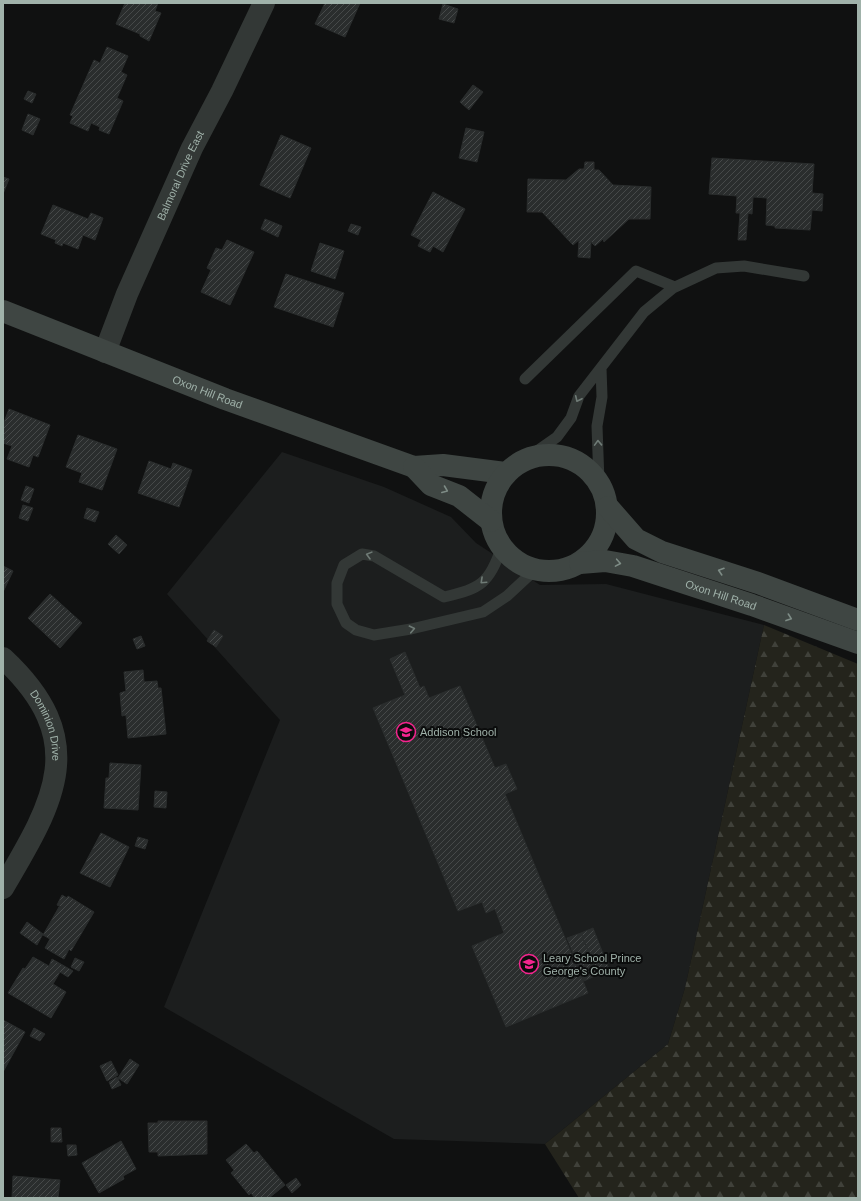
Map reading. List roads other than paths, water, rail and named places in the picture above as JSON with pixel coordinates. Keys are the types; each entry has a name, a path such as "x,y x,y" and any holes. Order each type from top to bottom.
{"main road":[{"name":"Oxon Hill Road","path":"3,311 104,352 279,419 414,467 443,465 505,473"},
{"path":"554,454 580,462 599,482 608,507 606,529 596,549 580,563 558,571 535,570 514,560 498,543 491,521 492,498 505,473 527,458 554,454"},
{"name":"Oxon Hill Road","path":"414,467 431,485 459,496 491,521"},
{"name":"Oxon Hill Road","path":"608,507 636,539 662,552 758,583 858,620"},
{"name":"Oxon Hill Road","path":"580,563 605,561 633,566 752,605 858,643"}],"street":[{"name":"Balmoral Drive East","path":"104,352 127,294 192,148 222,91 264,3"},
{"name":"Dominion Drive","path":"3,658 22,677 42,705 53,729 57,755 54,788 43,816 35,834 3,888"}],"lane":[{"path":"527,458 557,437 571,418 579,396 644,312 675,287 716,268 744,266 778,270 804,276"},
{"path":"525,379 636,271 675,287"},
{"path":"599,482 597,426 602,397 601,368"},
{"path":"502,547 494,568 486,579 472,590 444,597 374,556 362,554 344,565 337,583 337,604 346,623 356,630 374,635 410,629 483,612 507,596 535,570"}],"place":[{"name":"Addison School","path":"406,732"},
{"name":"Leary School Prince George's County","path":"529,964"}]}
